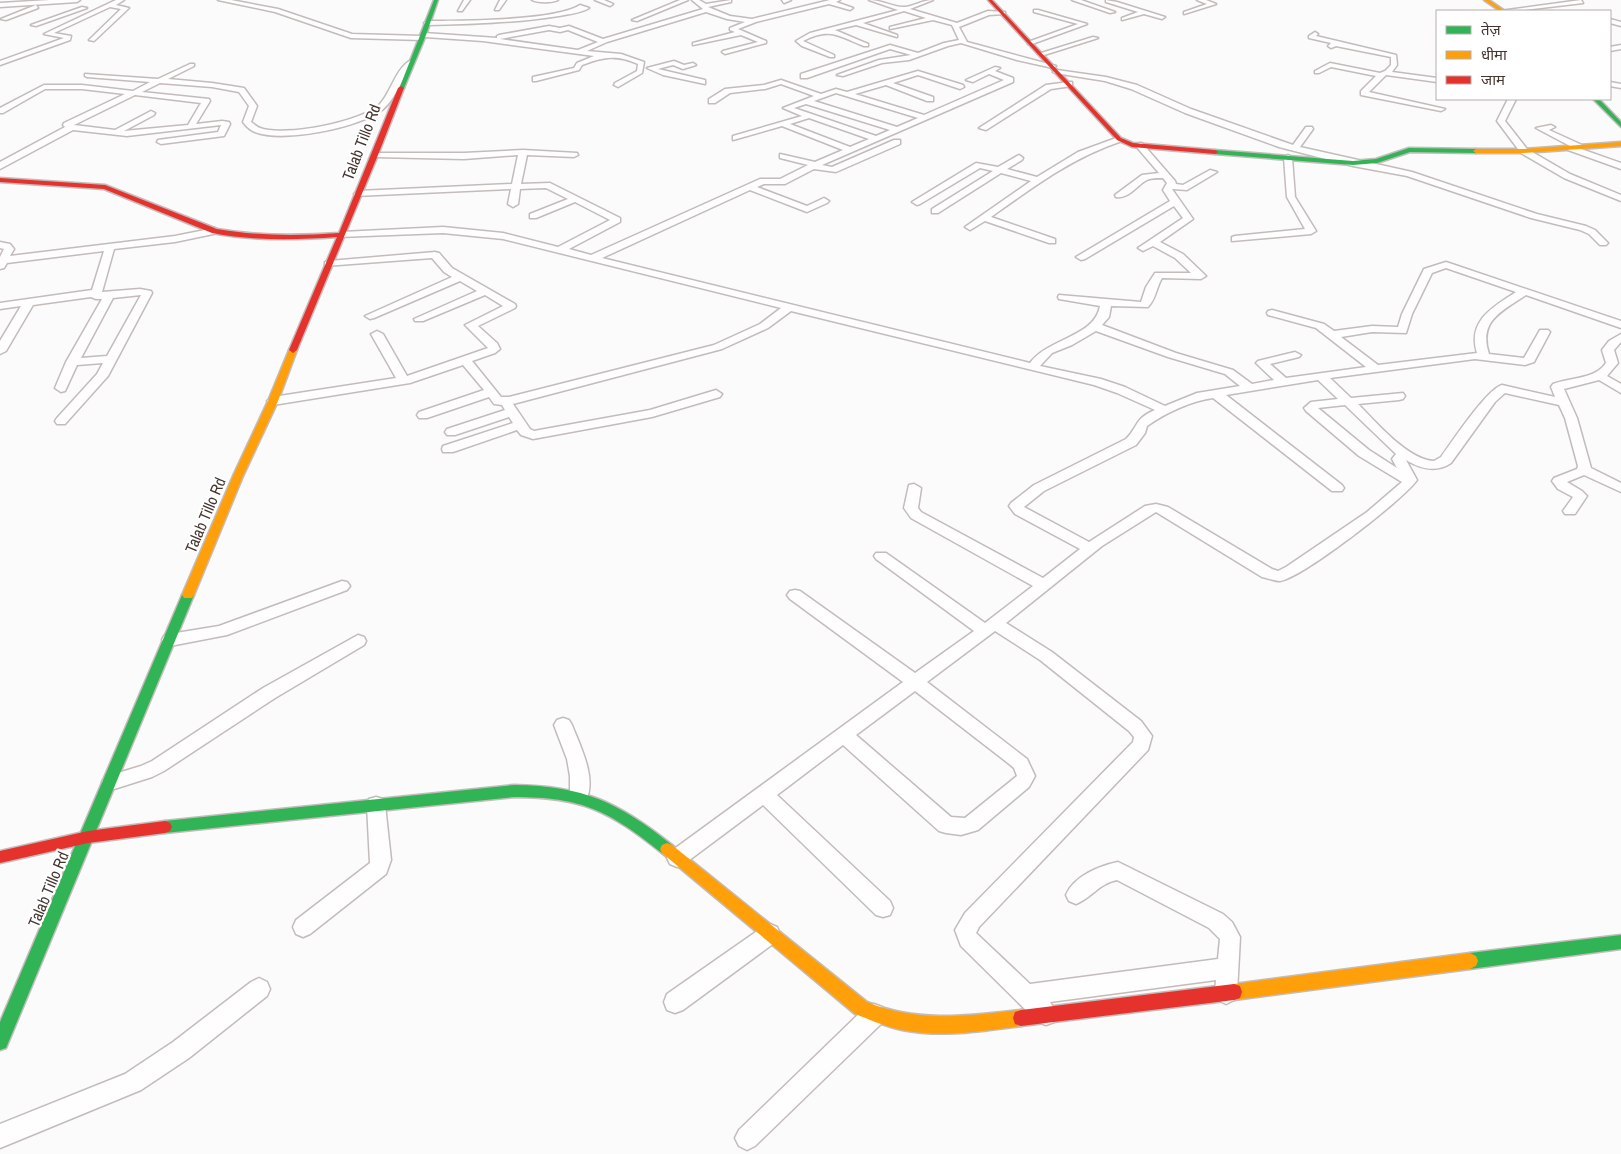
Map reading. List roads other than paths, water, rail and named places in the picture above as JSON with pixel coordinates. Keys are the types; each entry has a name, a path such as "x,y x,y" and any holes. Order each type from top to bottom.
{"street":[{"path":"0,5 77,0"},
{"path":"60,9 84,0"},
{"path":"97,3 121,0"},
{"path":"221,0 276,10 351,36 490,40 602,55 644,65 665,74 702,82"},
{"name":"Talab Tillo Rd","path":"0,1042 88,837 238,476 273,400 375,155 388,116 423,37 436,0"},
{"path":"460,10 466,0"},
{"path":"497,10 503,0"},
{"path":"535,0 536,2 554,0"},
{"path":"598,0 610,4"},
{"path":"636,20 685,0"},
{"path":"695,0 705,8 729,18 751,20 837,0"},
{"path":"784,0 805,7"},
{"path":"872,0 954,24 966,44 1055,69 1134,86 1188,111 1295,148 1353,163 1409,174 1534,216 1583,228 1592,232 1603,243"},
{"path":"890,5 905,0"},
{"path":"832,56 799,42 809,35 906,10 930,0"},
{"path":"990,0 1119,139 1139,145 1353,163 1377,161 1409,150 1524,151 1621,144"},
{"path":"1076,0 1112,12"},
{"path":"1092,5 1109,0 1162,17"},
{"path":"1186,13 1214,4 1200,0"},
{"path":"1486,0 1501,10"},
{"path":"1544,0 1572,10"},
{"path":"4,19 48,2"},
{"path":"580,52 705,8 729,2"},
{"path":"830,2 850,8"},
{"path":"1517,10 1581,2"},
{"path":"0,63 68,39 69,37 48,34 107,3 126,8 92,40"},
{"path":"34,25 88,6"},
{"path":"427,23 527,20 586,8 580,6"},
{"path":"1030,43 1084,24 1036,11"},
{"path":"740,12 762,17"},
{"path":"1124,19 1143,12"},
{"path":"955,26 987,13 1003,13"},
{"path":"892,28 932,18"},
{"path":"725,52 764,42 732,29 753,22 751,20"},
{"path":"856,23 895,36"},
{"path":"490,40 549,28 560,30 570,28 604,42"},
{"path":"828,30 866,45"},
{"path":"588,35 604,31"},
{"path":"695,44 740,33"},
{"path":"1315,34 1311,37 1338,43 1333,45 1394,56 1394,65 1364,93 1441,109"},
{"path":"1041,54 1095,38"},
{"path":"841,75 881,61 907,59 949,43 963,41"},
{"path":"918,45 932,49"},
{"path":"804,76 890,47 918,55"},
{"path":"536,79 577,69 579,64 602,55"},
{"path":"970,80 1019,59"},
{"path":"87,75 153,84 241,90 253,106 247,122 250,126 264,133 280,134 324,128 378,109 382,106 403,70 411,62"},
{"path":"644,65 673,63 683,67 693,65"},
{"path":"161,142 221,134 226,124 134,134 114,134 67,125 192,65"},
{"path":"618,85 628,81 632,75 640,73 644,65"},
{"path":"1317,72 1330,66 1436,80"},
{"path":"593,258 764,180 784,181 896,128 1010,80 990,72"},
{"path":"848,94 919,73 960,87"},
{"path":"712,101 726,92 765,87 781,82 821,96"},
{"path":"886,82 930,99"},
{"path":"984,128 1050,87 1069,84"},
{"path":"0,111 44,87 80,87 206,101 190,127"},
{"path":"907,145 787,108 835,91 924,117"},
{"path":"1512,100 1501,121 1516,138 1524,151 1567,176 1621,198"},
{"path":"1597,100 1621,126"},
{"path":"804,101 896,128"},
{"path":"114,134 151,113"},
{"path":"736,138 808,116"},
{"path":"783,124 850,150"},
{"path":"0,166 30,148 72,127"},
{"path":"1551,127 1540,128 1575,147 1621,166"},
{"path":"1295,148 1309,129"},
{"path":"970,227 1039,180 1096,147 1119,139"},
{"path":"783,156 827,170 834,170 897,142"},
{"path":"1139,145 1172,183 1167,190 1187,216 1187,220 1143,248"},
{"path":"375,155 464,156 523,152 574,155"},
{"path":"513,204 523,152"},
{"path":"934,211 1019,158"},
{"path":"1235,239 1311,231 1291,197 1288,158"},
{"path":"917,202 978,165 1039,180"},
{"path":"1170,186 1184,188 1213,172"},
{"path":"1119,195 1135,186 1145,177 1165,175"},
{"path":"2,181 105,187 215,231 252,238 270,239 430,230 489,234 1108,386 1164,410"},
{"path":"358,194 547,185 614,217 617,221 560,250"},
{"path":"749,187 805,208 812,208 824,202"},
{"path":"533,216 575,199"},
{"path":"1081,257 1175,202"},
{"path":"984,218 1052,241"},
{"path":"1,263 175,239 215,231"},
{"path":"1063,297 1142,306 1148,301 1151,287 1160,275 1201,276 1175,253 1153,242"},
{"path":"0,246 9,247 1,263"},
{"path":"96,293 110,247"},
{"path":"273,400 404,380 491,351 494,348 471,324 511,306 448,270 437,256 329,264"},
{"path":"1332,335 1372,328 1402,331 1407,314 1428,271 1442,266 1451,266 1621,325"},
{"path":"370,316 460,277"},
{"path":"420,320 486,291"},
{"path":"0,306 96,293 97,296 140,292 147,294 97,383 61,421"},
{"path":"1484,356 1479,344 1483,324 1522,292"},
{"path":"61,388 72,362 109,296"},
{"path":"0,351 29,302"},
{"path":"1096,327 1104,315 1106,306 1102,302"},
{"path":"452,432 509,407 718,348 764,326 788,308"},
{"path":"1272,313 1315,324 1375,368"},
{"path":"1033,368 1048,351 1068,343 1096,327 1172,355 1229,372 1250,388"},
{"path":"1090,548 1020,511 1016,508 1016,504 1070,470 1131,442 1140,433 1144,421 1164,410 1191,399 1215,393 1375,368 1450,358 1484,356 1523,362 1528,361 1544,332"},
{"path":"377,334 404,380"},
{"path":"1570,511 1580,496 1575,491 1562,485 1559,481 1584,470 1586,466 1584,456 1557,389 1558,386 1600,376 1612,363 1608,350 1621,337"},
{"path":"1283,382 1262,363 1295,355"},
{"path":"72,362 111,359"},
{"path":"464,360 498,400 509,407 527,434 538,434 652,412 716,394"},
{"path":"1321,376 1388,440 1404,453 1431,466 1443,464 1491,399 1502,389 1563,402"},
{"path":"1600,376 1621,389"},
{"path":"423,416 491,392"},
{"path":"1215,393 1337,488"},
{"path":"1399,396 1315,404 1310,408 1364,453 1409,482"},
{"path":"448,449 520,425"},
{"path":"677,858 990,627 1090,548 1133,519 1156,508 1163,510 1267,573 1279,576 1291,571 1372,515 1405,487 1409,482 1409,476 1399,460 1404,453"},
{"path":"1584,470 1621,488"},
{"path":"914,488 911,506 913,513 1043,585"},
{"path":"881,556 990,627 1046,656 1128,720 1140,731 1144,741 967,925 965,930 968,939 1036,1004"},
{"path":"170,640 221,631 342,586"},
{"path":"795,595 916,682 1014,758 1025,771 1026,776 1023,782 971,824 961,827 946,825 844,735"},
{"path":"111,782 146,772 158,766 269,693 358,641"},
{"path":"563,725 576,758 579,787"},
{"path":"0,857 88,837 233,819 528,790 579,787 642,828 861,1008 902,1025 929,1027 1036,1004 1227,979 1345,978 1495,956 1621,942"},
{"path":"764,794 883,908"},
{"path":"303,927 379,868 381,860 376,805"},
{"path":"1076,895 1102,874 1111,871 1125,873 1222,925 1230,937 1227,979"},
{"path":"675,1002 770,934"},
{"path":"0,1136 133,1082 181,1050 259,989"},
{"path":"1036,1004 1140,991"},
{"path":"747,1138 874,1015"}]}
